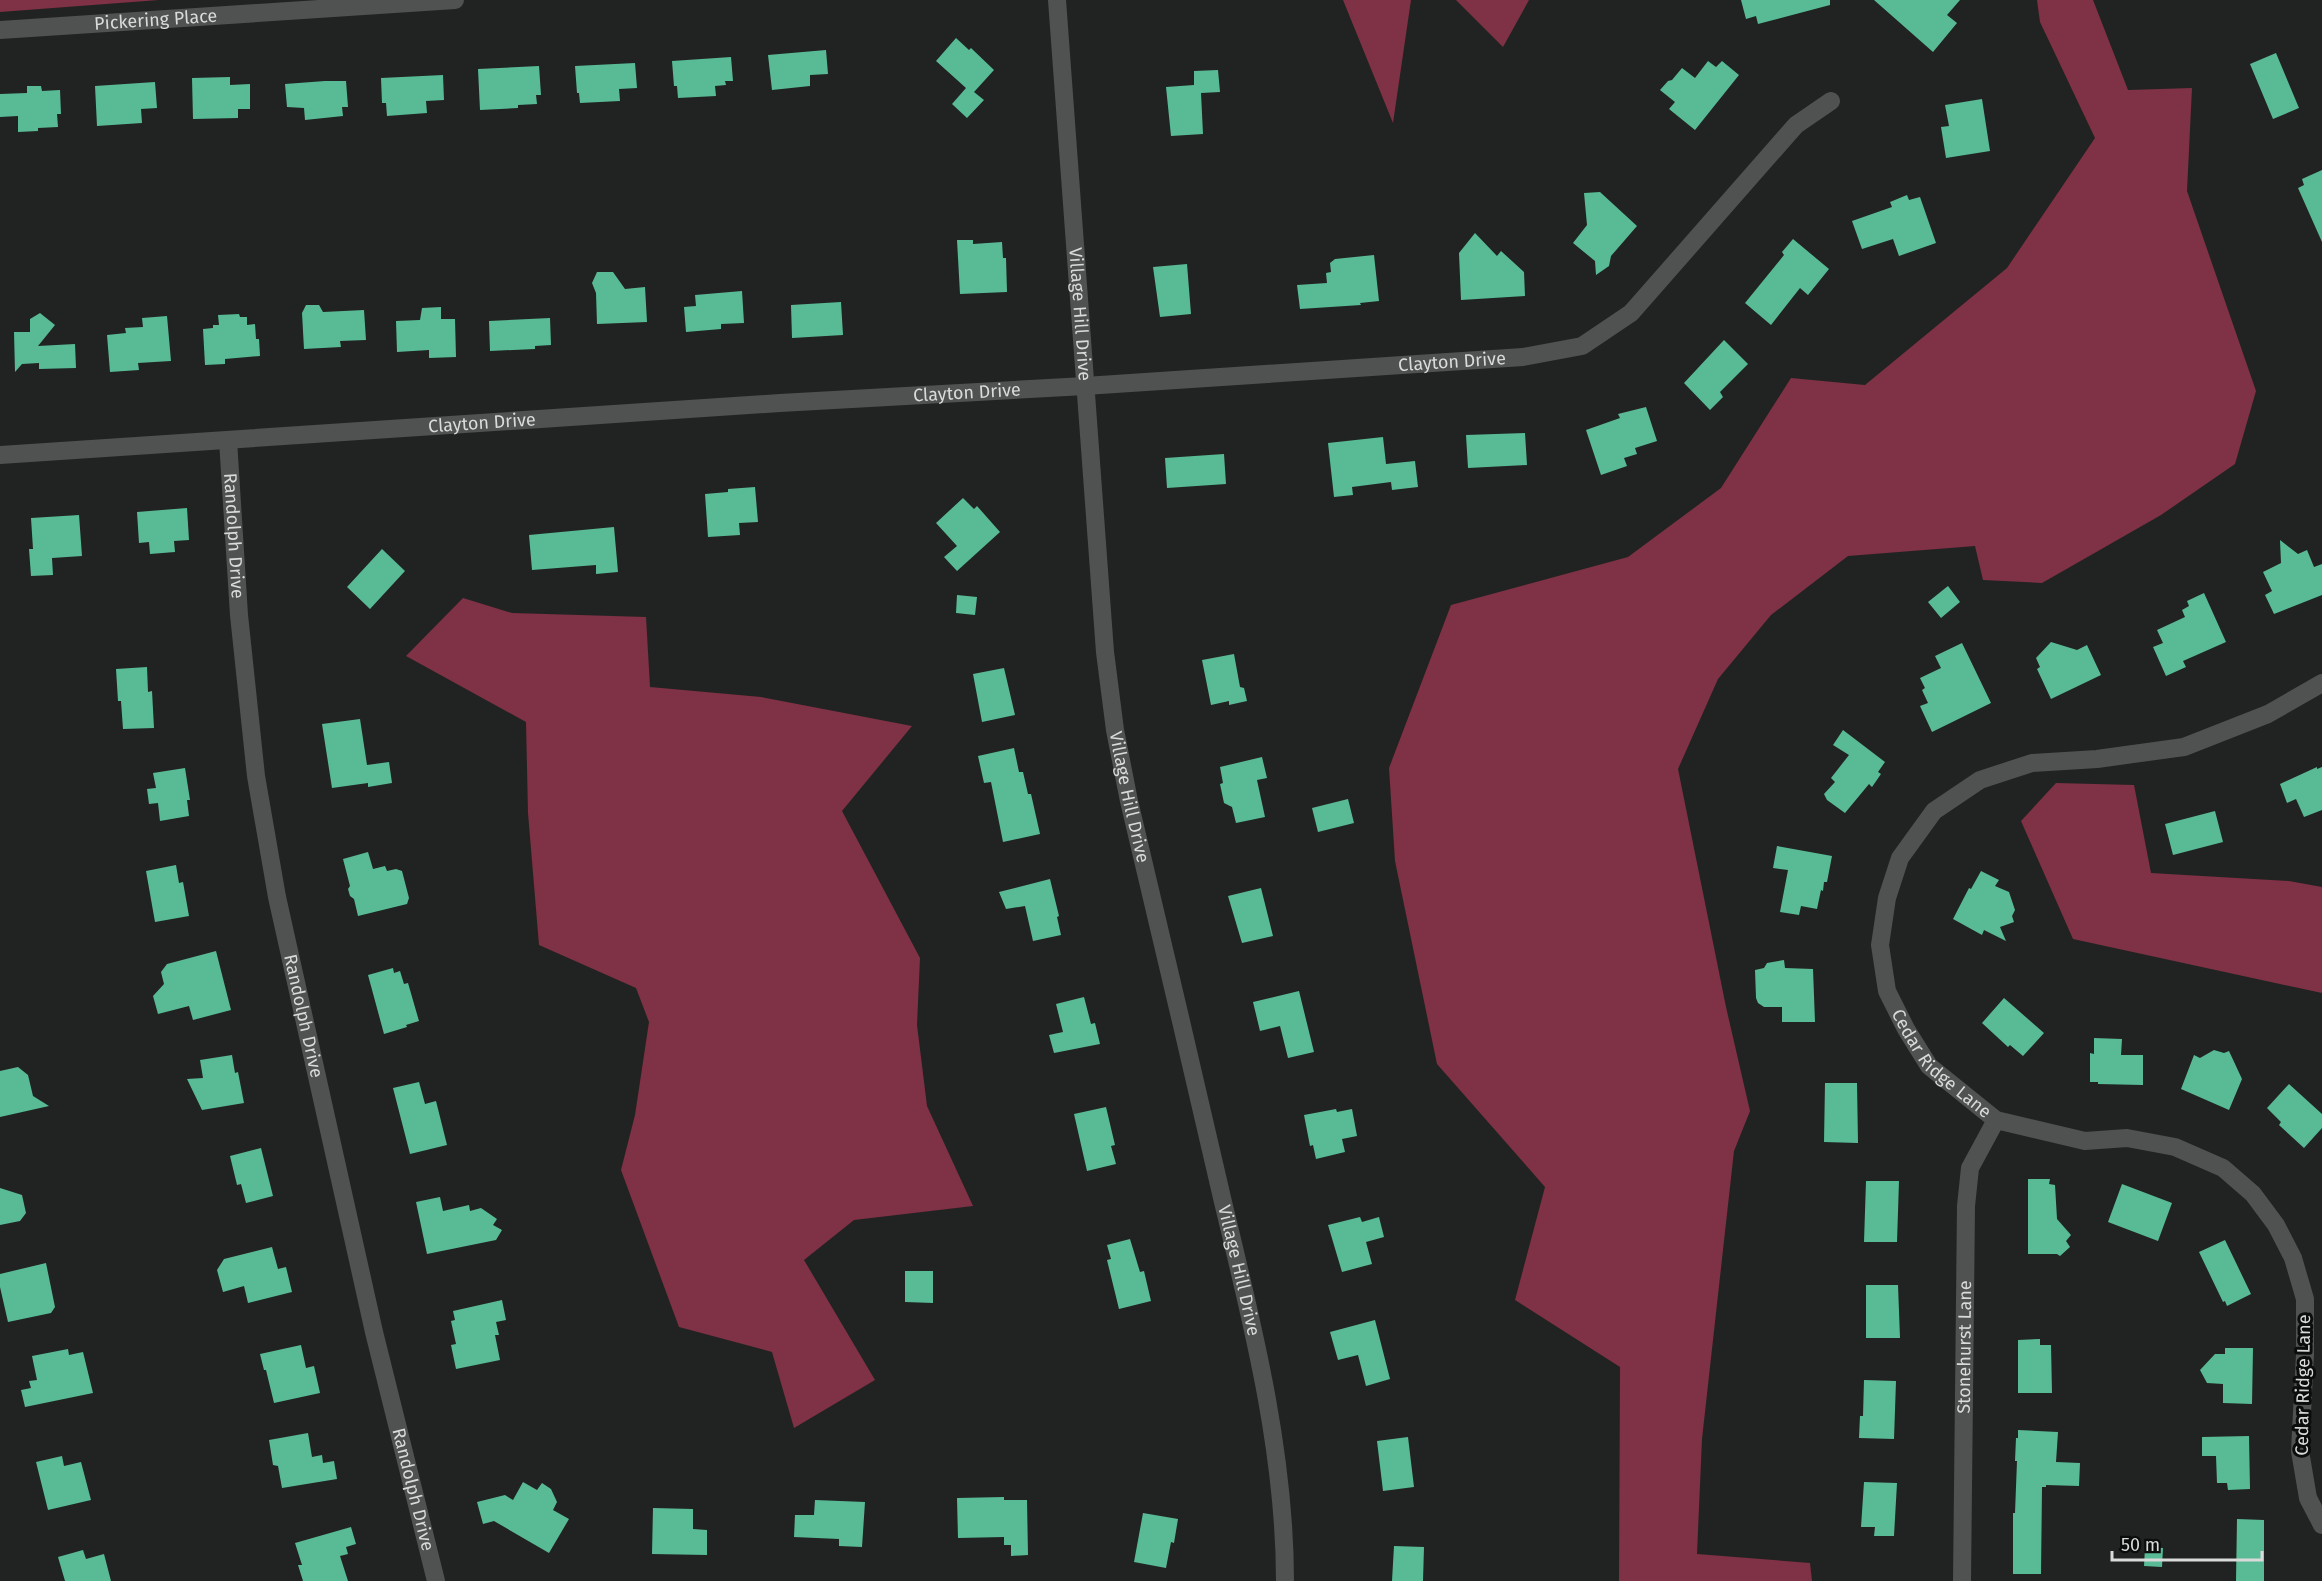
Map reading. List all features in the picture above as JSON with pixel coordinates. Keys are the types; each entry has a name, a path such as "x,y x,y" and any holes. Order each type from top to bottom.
{"street":[{"name":"Pickering Place","path":"0,30 455,0"},
{"name":"Village Hill Drive","path":"1057,0 1105,652 1115,730 1129,801 1256,1340 1274,1445 1285,1539 1285,1581"},
{"name":"Clayton Drive","path":"0,455 792,402 1085,386 1522,357 1582,346 1631,313 1796,125 1831,101"},
{"name":"Randolph Drive","path":"228,440 239,615 255,777 273,875 374,1332 436,1581"},
{"name":"Cedar Ridge Lane","path":"2322,682 2268,714 2184,747 2097,759 2032,763 1980,780 1935,811 1900,858 1887,898 1880,945 1887,992 1929,1066 1996,1120 2085,1141 2127,1138 2175,1147 2223,1168 2253,1194 2276,1225 2293,1258 2305,1299 2300,1451 2308,1498 2322,1525"},
{"name":"Stonehurst Lane","path":"1962,1581 1966,1206 1970,1168 1996,1120"}],"shaded area":[{"path":"0,0 159,0 0,12"},
{"path":"1343,0 1411,0 1393,123"},
{"path":"1456,0 1529,0 1503,47"},
{"path":"2037,0 2093,0 2128,90 2192,88 2187,191 2256,391 2235,464 2161,515 2042,583 1983,580 1975,546 1848,556 1771,615 1718,679 1678,769 1726,1007 1750,1111 1734,1151 1702,1439 1697,1554 1810,1563 1812,1581 1619,1581 1620,1367 1515,1300 1545,1187 1437,1064 1395,861 1389,768 1451,605 1628,557 1721,488 1791,378 1865,385 2007,268 2095,138 2040,22"},
{"path":"463,598 512,613 646,617 650,687 761,697 912,726 842,811 920,958 917,1025 927,1106 973,1206 854,1220 804,1260 875,1380 794,1428 772,1352 679,1327 621,1170 635,1115 649,1022 636,988 539,945 528,813 526,722 406,656"},
{"path":"2056,783 2134,785 2151,873 2289,881 2322,887 2322,993 2073,939 2021,821"}],"building":[{"path":"1741,0 1830,0 1830,5 1758,24 1756,16 1746,19"},
{"path":"1874,0 1960,0 1947,15 1957,23 1933,52"},
{"path":"956,38 969,50 971,48 994,70 974,92 984,100 967,118 952,104 966,88 936,61"},
{"path":"826,50 828,74 810,75 810,86 772,90 768,55"},
{"path":"2276,53 2299,108 2273,119 2250,64"},
{"path":"731,57 733,81 725,81 726,85 715,86 716,96 678,98 677,86 674,86 672,61"},
{"path":"1708,61 1716,67 1722,61 1739,75 1695,130 1669,109 1675,102 1660,90 1682,68 1695,78"},
{"path":"635,63 637,88 619,89 620,101 580,103 575,66"},
{"path":"539,66 541,95 536,95 537,104 518,105 518,108 480,110 478,69"},
{"path":"1218,70 1220,92 1201,93 1203,134 1171,136 1166,87 1194,85 1194,71"},
{"path":"443,75 444,100 426,101 427,113 387,116 386,103 382,103 381,78"},
{"path":"230,77 230,85 250,84 250,109 238,109 238,118 193,119 192,78"},
{"path":"346,81 348,107 342,107 343,116 305,120 304,108 287,107 285,84"},
{"path":"155,82 157,108 141,109 142,123 97,126 95,86"},
{"path":"27,86 41,86 42,91 60,90 61,114 57,114 58,127 18,132 18,116 0,117 0,94 27,93"},
{"path":"1982,99 1990,151 1946,158 1941,127 1949,126 1945,105"},
{"path":"2322,170 2322,242 2298,188 2304,185 2302,179"},
{"path":"1600,192 1637,226 1611,256 1609,266 1596,275 1595,261 1573,243 1587,225 1584,193"},
{"path":"1907,195 1909,200 1920,197 1936,243 1899,256 1893,239 1862,249 1852,221 1892,207 1890,202"},
{"path":"1475,233 1497,256 1501,251 1524,272 1525,296 1461,300 1459,253"},
{"path":"1793,239 1829,269 1808,295 1800,288 1771,325 1745,303 1784,255 1782,252"},
{"path":"957,240 973,240 973,244 1002,242 1003,258 1006,258 1007,292 960,294"},
{"path":"1374,255 1379,301 1360,303 1361,305 1300,309 1297,285 1327,283 1326,273 1331,272 1330,263 1335,259"},
{"path":"1187,264 1191,314 1160,317 1153,267"},
{"path":"597,272 613,272 625,289 645,287 647,322 597,324 596,293 592,283"},
{"path":"742,291 744,323 721,324 721,329 686,332 684,307 696,306 695,295"},
{"path":"841,302 843,335 792,338 791,305"},
{"path":"306,305 319,305 323,312 364,310 366,340 340,341 341,347 304,349 302,313"},
{"path":"441,307 441,319 455,319 456,357 429,358 429,350 397,352 396,321 420,320 422,308"},
{"path":"40,313 55,325 38,346 75,344 76,368 39,369 39,363 22,364 15,372 14,332 30,332 30,319"},
{"path":"239,314 240,317 247,317 247,325 255,324 260,356 225,359 225,364 205,365 203,329 219,325 218,315"},
{"path":"167,316 171,361 138,363 139,370 110,372 107,335 126,333 125,328 143,327 142,318"},
{"path":"550,318 551,345 535,346 535,349 490,351 489,321"},
{"path":"1724,340 1748,364 1720,392 1723,397 1710,410 1684,383"},
{"path":"1646,407 1657,441 1635,448 1637,454 1624,458 1627,466 1601,475 1586,430 1620,418 1618,414"},
{"path":"1525,433 1527,465 1468,468 1466,435"},
{"path":"1383,437 1386,464 1415,461 1418,487 1392,490 1391,482 1352,487 1353,495 1334,497 1328,443"},
{"path":"1224,454 1226,484 1167,488 1165,458"},
{"path":"755,487 758,522 739,523 740,535 708,537 705,494"},
{"path":"963,498 974,509 977,506 1000,532 957,571 944,557 957,546 936,523"},
{"path":"187,508 189,540 174,541 175,552 150,554 149,542 139,543 137,512"},
{"path":"79,515 82,556 52,558 53,575 31,576 29,549 33,549 31,518"},
{"path":"614,527 618,572 596,574 596,565 532,570 529,535"},
{"path":"2280,540 2298,554 2307,550 2314,567 2322,564 2322,595 2274,614 2265,595 2272,591 2263,572 2281,563"},
{"path":"382,549 405,571 370,609 347,587"},
{"path":"1948,586 1960,602 1941,618 1928,602"},
{"path":"2204,593 2226,642 2183,661 2186,667 2166,676 2153,647 2163,643 2157,630 2185,617 2182,610 2189,606 2187,601"},
{"path":"957,595 977,597 975,615 956,613"},
{"path":"2051,642 2077,650 2087,645 2101,675 2051,699 2037,669 2040,667 2036,658"},
{"path":"1962,643 1991,703 1932,732 1920,706 1928,703 1920,678 1941,668 1935,656"},
{"path":"1234,654 1240,687 1244,688 1247,701 1229,705 1229,701 1211,705 1202,660"},
{"path":"147,667 148,692 152,691 154,728 123,729 116,669"},
{"path":"1004,668 1015,715 982,722 973,674"},
{"path":"360,719 367,765 389,762 392,783 368,787 368,783 332,788 322,724"},
{"path":"1843,730 1885,762 1878,772 1881,774 1872,787 1869,784 1845,813 1827,800 1824,794 1835,782 1831,778 1849,755 1833,745"},
{"path":"1014,748 1019,772 1023,772 1028,794 1031,794 1040,834 1003,842 991,782 984,783 978,756"},
{"path":"1262,757 1267,778 1257,780 1265,817 1236,823 1232,807 1224,803 1220,784 1223,783 1220,767"},
{"path":"2317,767 2317,769 2322,767 2322,810 2304,817 2296,799 2287,803 2280,784"},
{"path":"185,768 190,800 187,800 189,816 160,821 158,803 149,804 147,789 156,788 153,773"},
{"path":"1348,799 1354,823 1318,832 1312,808"},
{"path":"2215,811 2223,842 2173,855 2165,824"},
{"path":"1777,846 1832,856 1827,882 1824,882 1823,891 1821,890 1817,909 1801,906 1799,915 1780,912 1788,870 1773,868"},
{"path":"368,852 373,869 385,866 387,871 396,869 402,871 409,898 407,904 358,916 354,899 350,896 348,889 350,886 343,859"},
{"path":"176,865 179,883 183,882 189,916 155,922 146,871"},
{"path":"1981,871 1999,880 1995,886 2009,892 2015,910 2012,916 2014,922 2000,927 2006,941 1984,930 1982,935 1953,919"},
{"path":"1050,879 1061,935 1033,941 1025,906 1006,909 999,892"},
{"path":"1261,888 1273,936 1242,943 1228,896"},
{"path":"216,951 231,1010 193,1020 189,1006 158,1014 153,996 164,984 161,972 167,964"},
{"path":"1784,960 1785,968 1813,969 1815,1022 1782,1022 1782,1007 1764,1007 1758,1003 1755,970 1764,968 1767,963"},
{"path":"393,968 394,973 400,971 404,984 408,983 419,1021 384,1034 368,975"},
{"path":"1299,991 1314,1052 1288,1058 1280,1026 1260,1031 1253,1002"},
{"path":"1084,997 1091,1024 1095,1023 1100,1044 1054,1053 1049,1035 1063,1032 1056,1004"},
{"path":"2004,998 2044,1033 2023,1056 2010,1045 2008,1047 1982,1023"},
{"path":"2094,1038 2122,1039 2121,1055 2143,1055 2143,1085 2090,1082 2090,1053 2094,1054"},
{"path":"2214,1050 2224,1053 2229,1051 2242,1079 2229,1110 2181,1089 2194,1055 2200,1058"},
{"path":"232,1055 244,1103 202,1110 187,1079 203,1078 200,1060"},
{"path":"18,1067 28,1075 33,1096 49,1106 0,1117 0,1071"},
{"path":"419,1082 425,1104 436,1101 447,1145 410,1154 393,1088"},
{"path":"1825,1083 1857,1083 1858,1143 1824,1142"},
{"path":"2289,1084 2322,1114 2322,1128 2304,1148 2279,1125 2281,1122 2267,1108"},
{"path":"1106,1107 1115,1145 1111,1146 1116,1164 1087,1171 1074,1114"},
{"path":"1336,1109 1337,1112 1352,1109 1357,1136 1342,1139 1345,1152 1316,1159 1313,1145 1310,1146 1304,1115"},
{"path":"261,1148 273,1196 246,1203 241,1184 237,1185 230,1156"},
{"path":"2028,1179 2050,1179 2049,1184 2055,1185 2057,1219 2071,1235 2066,1241 2070,1247 2060,1256 2057,1254 2028,1254"},
{"path":"1866,1181 1899,1181 1897,1242 1864,1242"},
{"path":"2122,1184 2172,1203 2158,1241 2108,1222"},
{"path":"0,1188 22,1195 26,1213 20,1221 0,1225"},
{"path":"440,1197 443,1211 469,1205 470,1211 481,1208 497,1219 493,1225 502,1230 496,1240 427,1254 416,1202"},
{"path":"1360,1217 1362,1222 1379,1217 1384,1237 1366,1242 1372,1264 1342,1272 1328,1225"},
{"path":"1130,1239 1140,1272 1144,1271 1151,1301 1119,1309 1107,1260 1111,1259 1107,1245"},
{"path":"2225,1240 2251,1294 2227,1306 2199,1252"},
{"path":"272,1247 278,1269 286,1267 292,1292 248,1303 244,1286 223,1292 217,1270 224,1259"},
{"path":"46,1263 55,1307 51,1313 8,1322 0,1287 0,1274"},
{"path":"905,1271 933,1271 933,1303 905,1302"},
{"path":"1866,1285 1898,1285 1900,1338 1866,1338"},
{"path":"502,1300 506,1320 496,1322 499,1335 495,1335 500,1360 456,1369 451,1345 456,1344 451,1321 455,1320 453,1311"},
{"path":"1375,1320 1390,1379 1366,1386 1358,1355 1338,1360 1330,1332"},
{"path":"2040,1339 2040,1345 2051,1345 2052,1393 2018,1393 2018,1340"},
{"path":"301,1345 306,1368 314,1366 320,1393 274,1403 260,1354"},
{"path":"2225,1348 2253,1348 2252,1404 2223,1403 2223,1384 2207,1383 2200,1370 2215,1354 2225,1354"},
{"path":"68,1349 69,1355 83,1352 93,1393 25,1407 21,1390 31,1388 29,1381 37,1380 32,1356"},
{"path":"1864,1380 1896,1381 1894,1439 1859,1438 1860,1416 1863,1416"},
{"path":"2018,1430 2058,1432 2056,1462 2080,1463 2079,1486 2046,1485 2042,1487 2041,1574 2013,1574 2013,1513 2015,1513 2017,1461 2015,1461"},
{"path":"308,1433 312,1457 322,1455 323,1463 334,1461 337,1479 282,1488 278,1466 273,1465 269,1440"},
{"path":"2249,1436 2250,1489 2228,1490 2227,1483 2217,1483 2216,1456 2202,1456 2202,1437"},
{"path":"1408,1437 1414,1487 1383,1491 1377,1441"},
{"path":"62,1456 64,1466 81,1462 91,1500 48,1510 36,1462"},
{"path":"523,1482 537,1490 542,1483 551,1489 557,1502 553,1510 569,1519 549,1553 494,1521 483,1524 477,1502 505,1495 513,1500"},
{"path":"1864,1482 1897,1483 1894,1536 1874,1536 1875,1527 1861,1527"},
{"path":"1004,1497 1004,1500 1027,1500 1028,1555 1011,1556 1011,1545 1004,1545 1004,1537 958,1538 957,1498"},
{"path":"815,1500 865,1502 862,1547 839,1546 839,1539 794,1537 795,1515 814,1515"},
{"path":"653,1508 693,1509 693,1529 707,1530 707,1555 652,1554"},
{"path":"1143,1513 1178,1519 1174,1543 1171,1542 1166,1568 1134,1562"},
{"path":"2237,1519 2264,1520 2264,1581 2236,1581"},
{"path":"351,1527 356,1544 346,1547 348,1554 340,1556 348,1581 303,1581 298,1565 302,1565 295,1543"},
{"path":"1394,1546 1424,1547 1423,1581 1392,1581"},
{"path":"2145,1547 2163,1548 2162,1567 2144,1566"},
{"path":"83,1550 86,1559 104,1554 111,1581 65,1581 58,1557"}]}
